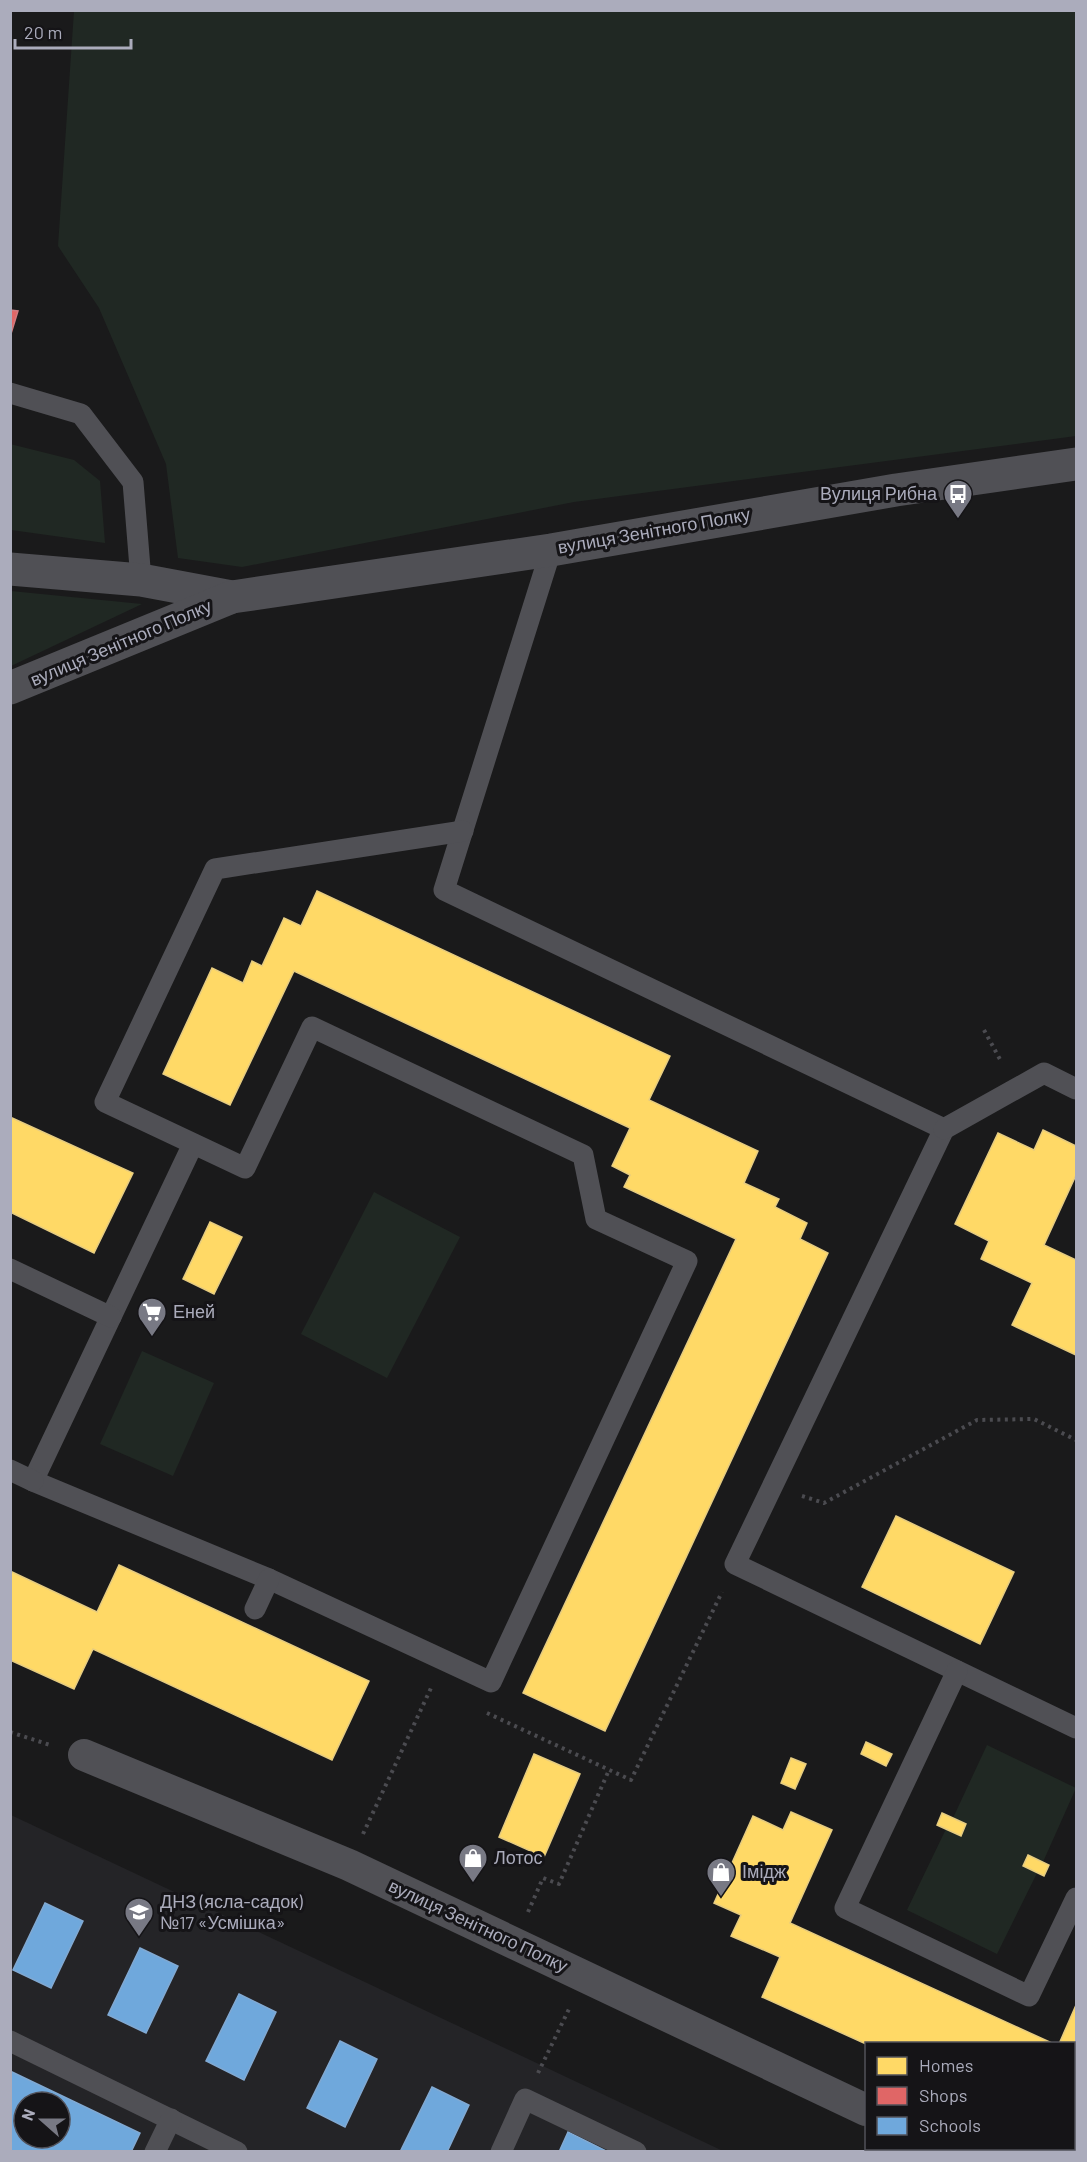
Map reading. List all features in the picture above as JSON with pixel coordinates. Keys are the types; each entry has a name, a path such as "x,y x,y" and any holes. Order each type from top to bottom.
{"street":[{"name":"вулиця Зенітного Полку","path":"10,688 232,597 551,550 885,491 1077,464"},
{"name":"вулиця Зенітного Полку","path":"10,569 141,580 232,597"},
{"name":"вулиця Зенітного Полку","path":"84,1755 349,1865 865,2109"}],"lane":[{"path":"10,393 81,414 133,482 141,580"},
{"path":"551,550 444,890 944,1129"},
{"path":"10,1470 269,1579 491,1682 687,1261 596,1219 583,1155 312,1027 245,1168 105,1102 215,869 463,831"},
{"path":"1077,1089 1044,1073 944,1129 735,1564 1077,1728"},
{"path":"33,1481 194,1144"},
{"path":"10,1269 111,1317"},
{"path":"255,1609 269,1579"},
{"path":"957,1671 845,1908 1029,1996 1077,1898"},
{"path":"10,2041 171,2119 225,2149"},
{"path":"501,2151 525,2099 636,2151"},
{"path":"155,2151 171,2119"}],"path":[{"path":"984,1030 1016,1087"},
{"path":"772,1487 824,1503 976,1420 1034,1419 1077,1440"},
{"path":"483,1712 631,1780 735,1564"},
{"path":"349,1865 431,1688 441,1692"},
{"path":"514,1943 543,1878 559,1884 609,1770"},
{"path":"525,2099 585,1976"}],"shaded area":[{"path":"74,11 1076,11 1076,436 574,502 242,567 178,558 166,464 99,308 58,246"},
{"path":"10,444 74,460 100,481 105,543 11,530"},
{"path":"11,591 142,604 11,666"},
{"path":"374,1192 460,1237 387,1378 301,1334"},
{"path":"142,1351 214,1383 173,1476 100,1444"},
{"path":"987,1745 1076,1788 1043,1862 1027,1855 1023,1866 1037,1873 997,1954 907,1910 946,1829 965,1824 953,1818"},
{"name":"ДНЗ (ясла-садок) №17 «Усмішка»","path":"11,1815 723,2151 11,2152"}],"building: Homes":[{"path":"317,891 670,1056 649,1100 758,1151 744,1183 779,1199 775,1207 807,1223 800,1239 828,1253 605,1731 523,1693 736,1239 624,1187 630,1175 612,1166 630,1128 294,971 230,1105 163,1074 212,968 243,983 252,961 262,966 284,918 301,926"},
{"path":"10,1117 133,1173 94,1253 10,1212"},
{"path":"1043,1130 1076,1146 1076,1175 1044,1245 1076,1260 1076,1355 1012,1325 1032,1283 981,1259 989,1241 955,1224 998,1133 1034,1150"},
{"path":"210,1222 242,1237 214,1294 183,1279"},
{"path":"896,1516 1014,1572 980,1644 862,1587"},
{"path":"119,1565 369,1681 332,1760 93,1649 74,1689 10,1660 10,1571 97,1612"},
{"path":"866,1742 892,1754 886,1766 861,1754"},
{"path":"534,1754 580,1774 544,1857 499,1837"},
{"path":"791,1758 806,1764 795,1789 781,1783"},
{"path":"791,1812 832,1830 790,1923 1050,2042 865,2044 762,1997 780,1957 731,1936 741,1915 714,1903 753,1816 783,1830"},
{"path":"942,1813 966,1824 961,1836 937,1825"},
{"path":"1028,1855 1049,1865 1044,1876 1023,1866"},
{"path":"1076,2005 1076,2100 1075,2042 1060,2042"}],"building: Shops":[{"path":"10,310 18,311 10,337"}],"building: Schools":[{"path":"45,1903 83,1921 51,1988 13,1970"},
{"path":"140,1948 178,1966 146,2033 108,2015"},
{"path":"239,1994 276,2012 244,2080 206,2061"},
{"path":"340,2041 377,2059 345,2127 307,2108"},
{"path":"10,2071 50,2090 12,2090 12,2150 72,2150 72,2101 140,2133 131,2152 10,2152"},
{"path":"432,2087 469,2105 447,2152 400,2152"},
{"path":"568,2132 608,2152 559,2152"}],"place":[{"name":"Вулиця Рибна","path":"958,520"},
{"name":"Еней","path":"152,1338"},
{"name":"Лотос","path":"473,1884"},
{"name":"Імідж","path":"721,1898"},
{"name":"ДНЗ (ясла-садок) №17 «Усмішка»","path":"139,1938"}]}
